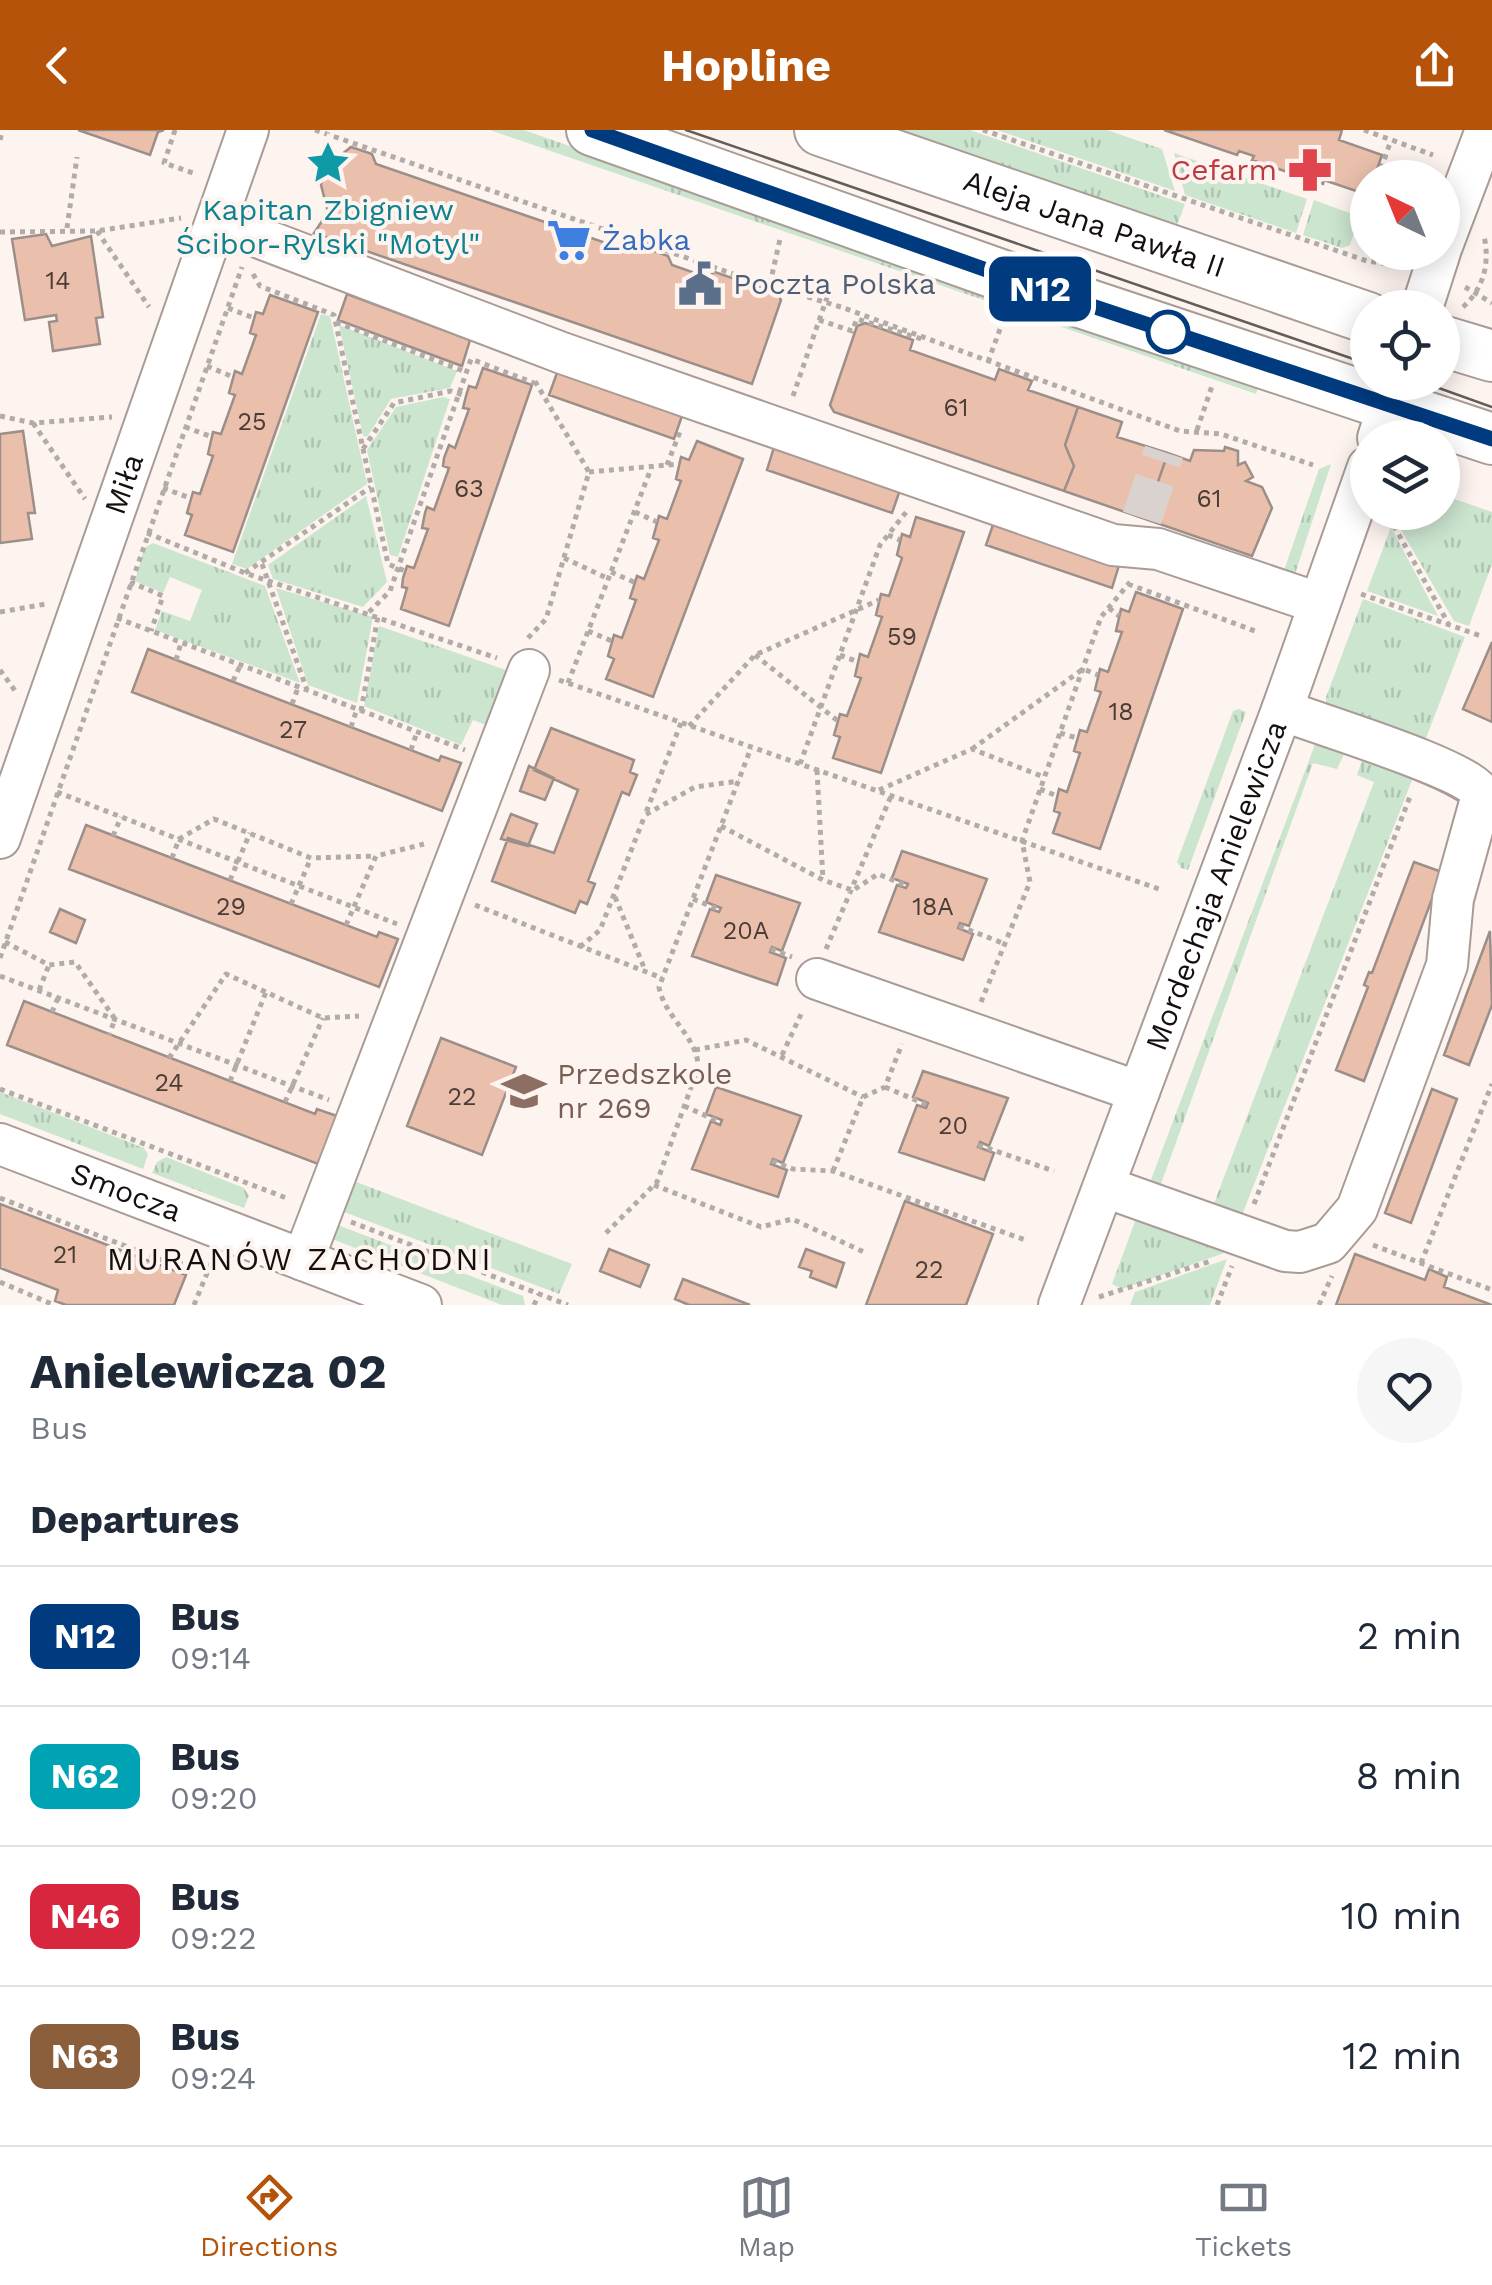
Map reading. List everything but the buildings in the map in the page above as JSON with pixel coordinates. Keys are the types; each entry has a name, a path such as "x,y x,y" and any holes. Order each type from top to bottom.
{"main road":[{"path":"592,130 1387,408 1492,439"},
{"name":"Aleja Jana Pawła II","path":"820,130 1350,312"},
{"path":"1460,346 1492,356"}],"street":[{"name":"Miła","path":"0,838 201,220 248,130"},
{"path":"1460,200 1486,130"},
{"path":"201,220 506,332 1112,545 1140,549 1318,604"},
{"name":"Mordechaja Anielewicza","path":"1059,1305 1282,710 1350,516"},
{"path":"303,1260 494,761 517,666"},
{"path":"1105,1186 1240,1245 1300,1252 1315,1249 1341,1233 1357,1209 1447,965 1453,899 1482,803 1475,784 1282,710"},
{"path":"818,979 1140,1092"},
{"name":"Smocza","path":"0,1144 421,1305"}],"path":[{"path":"175,130 164,163 199,175"},
{"path":"316,130 919,334 922,339"},
{"path":"983,130 1350,253"},
{"path":"1364,130 1433,154"},
{"path":"1384,160 1391,140"},
{"path":"67,228 78,157"},
{"path":"0,232 67,228 97,231 201,220"},
{"path":"97,231 153,314"},
{"path":"770,284 782,236"},
{"path":"245,258 260,286 334,315 388,564 402,569"},
{"path":"794,392 832,283"},
{"path":"1464,286 1492,304"},
{"path":"228,308 254,318"},
{"path":"988,362 1005,314"},
{"path":"819,320 852,331 857,319 1180,431 1196,430 1313,465"},
{"path":"336,322 466,372"},
{"path":"506,332 589,472 546,619 517,666"},
{"path":"369,612 390,591 402,569 462,395 470,359 537,384"},
{"path":"207,366 233,377"},
{"path":"1196,430 1212,385"},
{"path":"363,449 394,403 462,395"},
{"path":"0,416 33,423 115,417"},
{"path":"33,423 86,500"},
{"path":"185,427 212,438"},
{"path":"589,472 679,464"},
{"path":"568,684 652,466"},
{"path":"800,764 888,535 931,480"},
{"path":"245,573 371,487"},
{"path":"163,488 190,498"},
{"path":"634,512 657,522"},
{"path":"1396,530 1448,624"},
{"path":"147,533 245,573 369,612 1159,890"},
{"path":"888,535 900,540"},
{"path":"969,1032 1030,882 1022,841 1044,778 1083,669 1140,549 1256,631"},
{"path":"564,558 634,582"},
{"path":"262,564 306,690"},
{"path":"130,582 163,596 151,631"},
{"path":"1361,594 1480,636"},
{"path":"580,946 600,930 685,724 755,655 879,600"},
{"path":"0,612 50,603"},
{"path":"1109,608 1119,616"},
{"path":"351,727 359,710 378,616"},
{"path":"118,618 494,761"},
{"path":"588,631 612,641"},
{"path":"176,660 181,643"},
{"path":"755,655 838,721"},
{"path":"840,655 858,662"},
{"path":"233,681 240,665"},
{"path":"1083,669 1098,675"},
{"path":"876,791 972,749 1083,669"},
{"path":"0,670 18,696"},
{"path":"292,704 298,687"},
{"path":"410,750 417,732"},
{"path":"1060,733 1077,738"},
{"path":"606,1234 654,1186 698,1068 694,1050 661,999 662,978 752,747"},
{"path":"972,749 1044,778"},
{"path":"1216,1305 1424,762"},
{"path":"816,770 823,880"},
{"path":"645,815 695,788 739,781"},
{"path":"1040,790 1057,796"},
{"path":"57,792 428,936"},
{"path":"852,890 892,796"},
{"path":"114,836 121,817"},
{"path":"172,858 179,839 214,819 310,858 376,856 466,834"},
{"path":"721,826 823,880 852,890"},
{"path":"230,880 250,833"},
{"path":"346,925 376,856"},
{"path":"290,904 310,858"},
{"path":"852,890 878,874 907,886"},
{"path":"444,892 662,978"},
{"path":"614,894 646,972"},
{"path":"693,899 720,910"},
{"path":"959,926 1005,944"},
{"path":"5,942 50,965 75,962 115,1019"},
{"path":"39,990 50,965"},
{"path":"169,1058 176,1042 226,974 323,1018 285,1102"},
{"path":"0,976 360,1112"},
{"path":"230,1081 266,992"},
{"path":"52,1012 58,998"},
{"path":"885,1088 913,1013"},
{"path":"109,1035 115,1019"},
{"path":"694,1050 746,1040 863,1097"},
{"path":"1421,1263 1492,1084"},
{"path":"833,1171 863,1097 885,1088 927,1105"},
{"path":"0,1089 568,1305"},
{"path":"684,1106 720,1122"},
{"path":"978,1144 1054,1171"},
{"path":"772,1161 793,1169 833,1171 1028,1241"},
{"path":"654,1186 761,1226 792,1219 864,1252"},
{"path":"0,1198 170,1263 220,1262"},
{"path":"1341,1233 1492,1290"},
{"path":"1099,1298 1240,1245"},
{"path":"194,1305 212,1261"},
{"path":"0,1282 54,1305"},
{"path":"534,1305 539,1294"}],"green space":[{"path":"490,130 524,130 1258,388 1256,394"},
{"path":"892,130 970,130 1185,204 1176,228"},
{"path":"997,130 1107,130 1162,149 1175,191"},
{"path":"1174,153 1307,199 1296,233 1185,195"},
{"path":"1314,200 1350,213 1350,245 1342,248 1303,235"},
{"path":"321,314 330,316 367,484 247,569 232,564"},
{"path":"339,325 457,371 450,388 391,399 367,437 363,436"},
{"path":"443,397 450,399 398,557 390,555 367,450 396,407"},
{"path":"1331,464 1295,574 1281,579 1319,469"},
{"path":"366,496 387,582 363,607 273,579 268,565"},
{"path":"1460,501 1492,512 1492,564 1469,626 1454,621 1401,530 1460,530"},
{"path":"1393,530 1438,616 1367,591"},
{"path":"153,543 265,586 300,683 155,630 162,611 190,621 202,590 170,577 163,593 135,581 144,548"},
{"path":"276,588 373,617 357,703 308,685"},
{"path":"1363,599 1465,637 1421,751 1326,716 1326,697"},
{"path":"379,626 509,671 489,726 473,720 461,745 364,706"},
{"path":"1233,711 1246,712 1188,870 1181,868 1177,862"},
{"path":"1317,739 1346,750 1337,769 1313,763 1157,1195 1210,1214 1374,782 1357,775 1365,752 1416,770 1237,1228 1146,1193"},
{"path":"0,1092 144,1148 148,1154 143,1169 0,1114"},
{"path":"166,1157 244,1188 249,1196 244,1208 152,1173 157,1162"},
{"path":"351,1180 572,1264 559,1294 339,1210"},
{"path":"1140,1208 1230,1251 1122,1289 1112,1284"},
{"path":"330,1222 523,1296 525,1305 502,1305 327,1237"},
{"path":"1227,1259 1210,1305 1130,1305 1135,1292"}],"tunnel":[{"path":"1142,518 1164,452"}],"tram line":[{"path":"686,130 1350,358"},
{"path":"1460,396 1492,407"}],"bus line":[{"name":"N12","path":"592,130 880,229 1026,284 1492,439"}],"place":[{"name":"Kapitan Zbigniew Ścibor-Rylski \"Motyl\"","path":"328,163"},
{"name":"Cefarm","path":"1310,170"},
{"name":"Żabka","path":"569,240"},
{"name":"Poczta Polska","path":"700,284"},
{"name":"Przedszkole nr 269","path":"524,1091"}],"district":[{"name":"MURANÓW ZACHODNI","path":"300,1259"}]}
